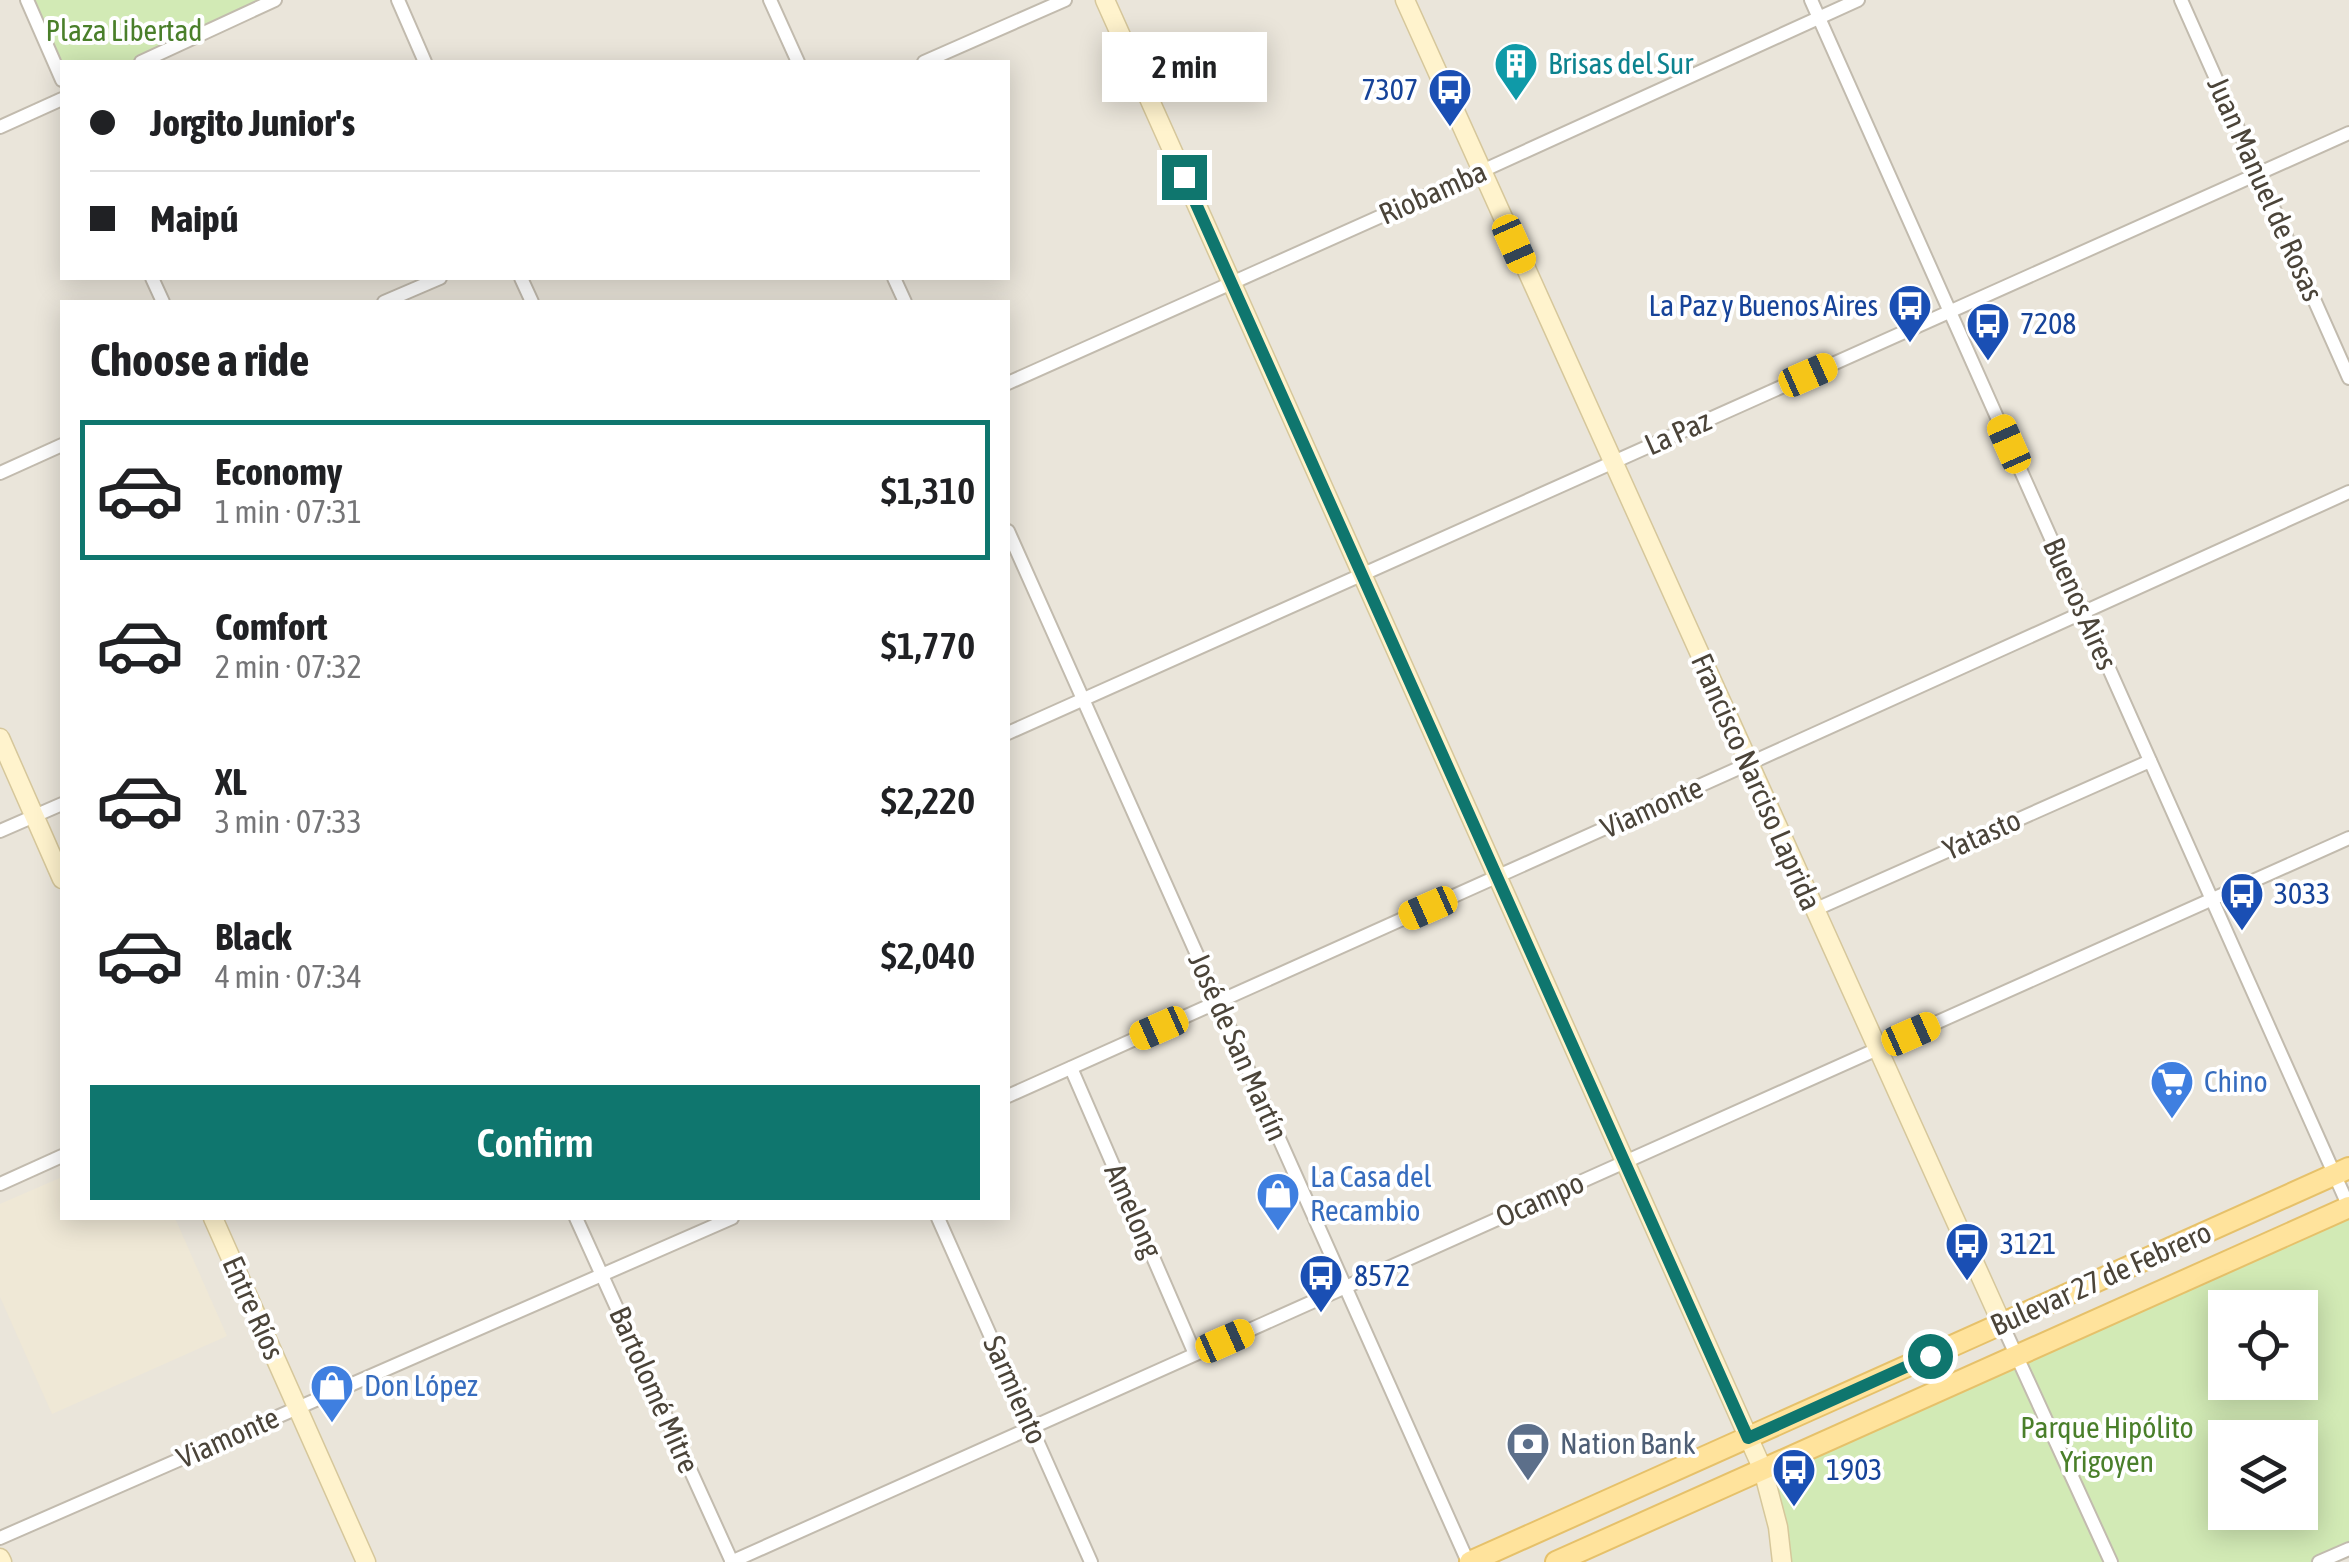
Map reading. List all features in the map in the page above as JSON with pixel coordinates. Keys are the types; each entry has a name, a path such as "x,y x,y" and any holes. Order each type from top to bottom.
{"main road":[{"path":"1105,0 1763,1470 1778,1527 1782,1562"},
{"name":"Francisco Narciso Laprida","path":"1405,0 2002,1324"},
{"path":"0,738 60,874"},
{"name":"Bulevar 27 de Febrero","path":"1469,1562 2342,1172"},
{"name":"Bulevar 27 de Febrero","path":"1556,1562 2349,1207"},
{"name":"Entre Ríos","path":"214,1220 366,1562"}],"street":[{"path":"27,0 60,75"},
{"path":"145,60 274,0"},
{"path":"398,0 424,60"},
{"path":"770,0 797,60"},
{"path":"929,60 1065,0"},
{"name":"Buenos Aires","path":"1811,0 2212,900 2342,1172 2349,1207"},
{"name":"Riobamba","path":"1010,381 1858,0"},
{"name":"Juan Manuel de Rosas","path":"2181,0 2349,378"},
{"path":"0,127 60,100"},
{"name":"La Paz","path":"1010,732 2349,133"},
{"path":"389,300 435,280"},
{"path":"0,473 60,447"},
{"name":"Viamonte","path":"1010,1095 2349,492"},
{"name":"José de San Martín","path":"1010,536 1469,1562"},
{"name":"Yatasto","path":"1814,910 2150,760"},
{"path":"0,831 60,805"},
{"name":"Ocampo","path":"731,1562 2349,838"},
{"name":"Amelong","path":"1071,1068 1196,1354"},
{"path":"0,1184 60,1157"},
{"name":"Bartolomé Mitre","path":"577,1220 731,1562"},
{"name":"Viamonte","path":"0,1538 727,1220"},
{"name":"Sarmiento","path":"939,1220 1091,1562"},
{"name":"Francisco Narciso Laprida","path":"2002,1324 2111,1562"},
{"path":"2319,1562 2349,1549"}],"shaded area":[{"path":"0,0 2349,0 2349,1562 0,1562"},
{"path":"60,1178 60,1220 176,1220 227,1336 52,1414 0,1297 0,1204"}],"green space":[{"name":"Plaza Libertad","path":"27,0 275,0 145,60 60,60 60,75"},
{"name":"Parque Hipólito Yrigoyen","path":"2349,1207 2349,1549 2319,1562 1782,1562 1763,1470"}],"place":[{"name":"Brisas del Sur","path":"1516,102"},
{"name":"7307","path":"1450,128"},
{"name":"La Paz y Buenos Aires","path":"1910,344"},
{"name":"7208","path":"1988,362"},
{"name":"3033","path":"2242,932"},
{"name":"Chino","path":"2172,1120"},
{"name":"La Casa del Recambio","path":"1278,1232"},
{"name":"3121","path":"1967,1282"},
{"name":"8572","path":"1321,1314"},
{"name":"Don López","path":"332,1424"},
{"name":"Nation Bank","path":"1528,1482"},
{"name":"1903","path":"1794,1508"}],"route":[{"path":"1184,177 1748,1438 1930,1356"}]}
